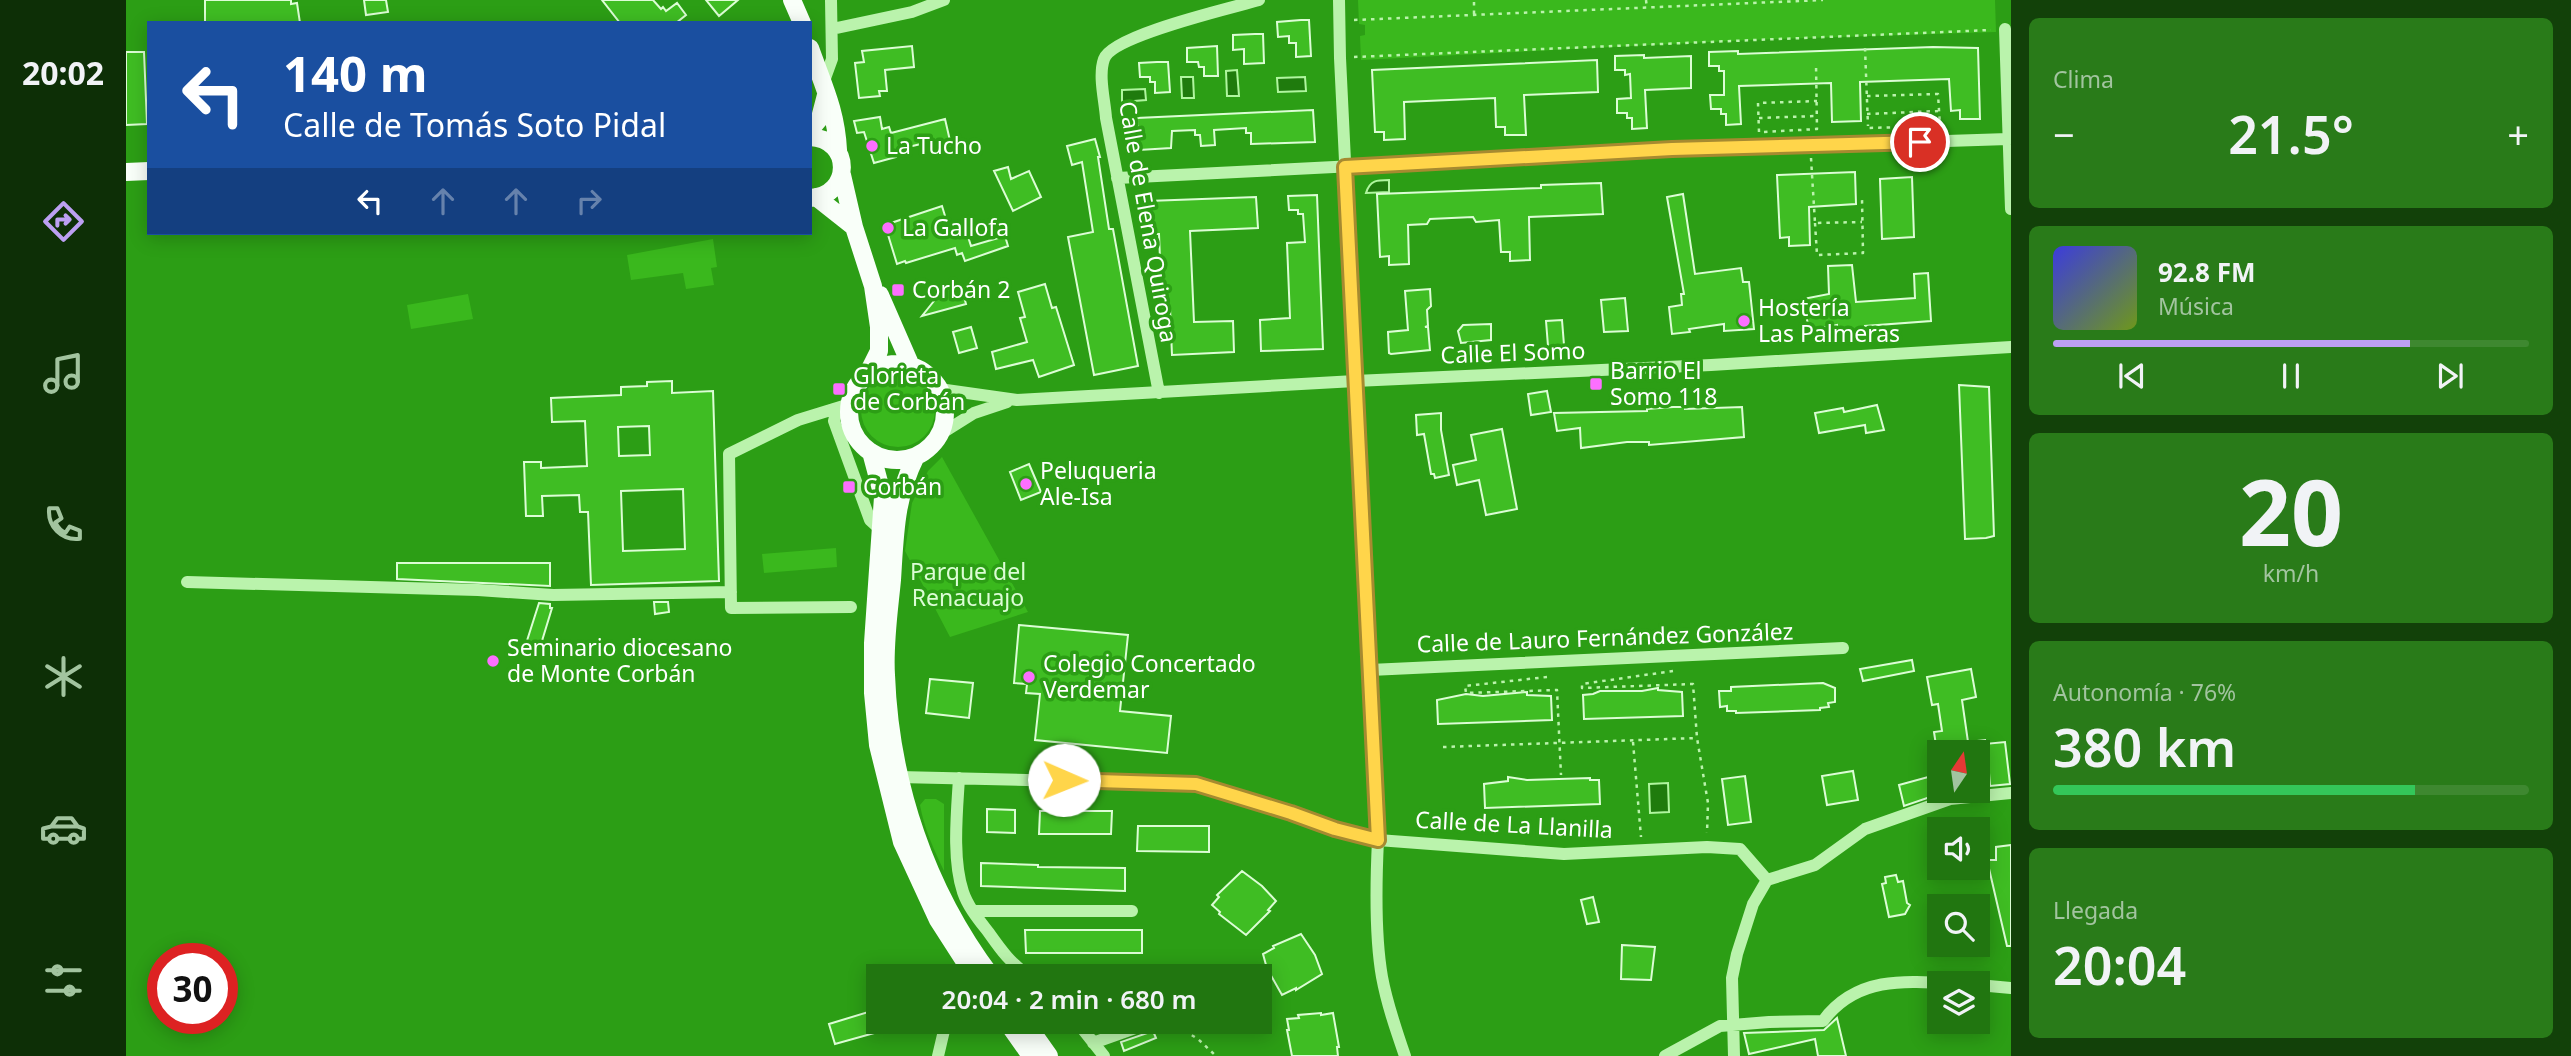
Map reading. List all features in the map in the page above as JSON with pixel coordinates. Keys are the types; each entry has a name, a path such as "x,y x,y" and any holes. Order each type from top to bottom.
{"main road":[{"path":"812,53 831,101 838,150 844,166 842,175 873,286 879,327 879,351 869,371 843,406 850,424 847,435 871,452 886,458 901,460 916,456 929,447 939,435 945,420 945,404 940,389 932,379 911,366 894,364 869,371"},
{"path":"812,128 820,118 825,88"},
{"path":"812,136 829,142 838,150"},
{"path":"126,173 147,171"},
{"path":"813,197 828,192 842,175"},
{"path":"813,197 855,227"},
{"path":"873,286 882,298 911,366"},
{"path":"871,452 883,498 873,643 873,693 878,745 902,842 937,920 963,964"},
{"path":"916,456 904,480 897,510 885,673 890,730 899,777 916,838 946,906 982,964"},
{"path":"1015,1034 1031,1056"},
{"path":"1033,1034 1049,1056"}],"street":[{"path":"825,88 832,59 831,0"},
{"path":"832,29 912,12 944,0"},
{"name":"Calle de Elena Quiroga","path":"1158,393 1107,118 1102,72 1104,57 1111,50 1143,34 1259,0"},
{"path":"1339,0 1378,840 1376,876 1381,973 1405,1056"},
{"path":"2005,29 2011,209"},
{"path":"1117,178 1672,149 2008,139"},
{"name":"Calle El Somo","path":"940,389 1017,400 2011,347"},
{"name":"Calle El Somo","path":"939,435 974,413 1017,400"},
{"path":"843,406 798,420 729,454 731,608 851,607"},
{"path":"847,435 870,520 881,530"},
{"path":"187,582 553,594 731,592"},
{"name":"Calle de Lauro Fernández González","path":"1370,670 1843,648"},
{"name":"Calle de La Llanilla","path":"899,777 1196,784 1335,829 1378,840 1564,854 1707,847 1740,849 1767,880"},
{"path":"959,778 956,821 959,875 963,893 1012,964"},
{"path":"1734,1056 1732,978 1753,904 1767,880 1815,865 1865,829 1950,799 2011,793"},
{"path":"973,911 1132,911"},
{"path":"1665,1056 1720,1026 1823,1021 1839,1003 1863,988 1886,982 1927,981"},
{"path":"1990,986 2011,988"},
{"path":"938,1056 943,1034"},
{"path":"1086,1034 1104,1056"},
{"path":"1093,1043 1118,1034"}],"path":[{"path":"1474,0 1474,16"},
{"path":"1646,0 1647,8"},
{"path":"1339,21 1823,0"},
{"path":"1340,58 2005,29"},
{"path":"1864,48 1869,144"},
{"path":"1759,132 1818,129 1816,64"},
{"path":"1867,96 1938,94 1940,126 1868,128"},
{"path":"1759,147 1758,103 1817,101"},
{"path":"1867,114 1939,111"},
{"path":"1759,118 1817,116"},
{"path":"1811,145 1817,254 1863,253 1862,199"},
{"path":"1815,223 1862,222"},
{"path":"1676,656 1676,671 1582,684 1582,688 1693,684 1697,738 1708,803 1707,847"},
{"path":"1551,663 1550,677 1465,686 1466,692 1557,690 1560,775"},
{"path":"1443,747 1559,745 1697,738"},
{"path":"1633,741 1642,851"},
{"path":"1190,1034 1216,1056"}],"green space":[{"path":"1358,0 1995,0 1996,32 1749,40 1361,60 1360,36 1365,35 1365,25 1359,24"},
{"path":"713,239 717,267 711,268 714,285 686,289 683,273 631,280 627,255"},
{"path":"468,294 473,319 411,329 407,305"},
{"name":"Glorieta de Corbán","path":"898,373 912,376 924,384 932,396 935,410 932,424 924,436 912,444 898,447 884,444 872,436 864,424 861,410 864,396 872,384 884,376"},
{"name":"Parque del Renacuajo","path":"942,457 1028,612 950,637 905,551 912,503 928,471"},
{"path":"836,548 837,567 764,573 762,554"},
{"path":"925,799 936,799 944,804 944,871 922,814 920,805"}],"shaded area":[{"path":"1237,70 1239,96 1227,96 1226,71"},
{"path":"1181,77 1193,77 1194,98 1182,98"},
{"path":"1305,77 1306,91 1278,92 1277,78"},
{"path":"1145,89 1146,100 1122,102 1122,90"},
{"path":"1389,180 1389,192 1366,193 1374,182"},
{"path":"1668,783 1669,812 1650,813 1649,784"}],"building":[{"path":"205,0 291,0 291,4 297,3 300,21 205,21"},
{"path":"364,0 386,0 388,12 366,15"},
{"path":"602,0 653,0 666,11 677,3 686,15 678,21 618,21"},
{"path":"706,0 738,0 719,16"},
{"path":"1309,20 1311,56 1296,57 1296,43 1289,43 1289,36 1278,37 1277,22"},
{"path":"1263,34 1264,63 1244,64 1244,49 1233,50 1233,35"},
{"path":"912,46 914,67 885,70 887,91 879,91 880,96 859,98 855,63 864,62 862,51"},
{"path":"1217,46 1218,76 1204,76 1204,67 1199,67 1198,62 1187,62 1187,48"},
{"path":"1933,47 1978,48 1980,119 1960,119 1960,110 1951,111 1949,79 1860,82 1861,121 1832,122 1831,83 1739,86 1741,124 1726,125 1726,114 1721,114 1721,109 1711,109 1710,95 1724,95 1724,71 1719,71 1719,66 1709,66 1709,52 1738,51 1738,54"},
{"path":"126,52 144,52 147,124 126,125"},
{"path":"1644,55 1644,58 1691,56 1691,88 1645,90 1647,128 1632,129 1632,118 1627,118 1627,113 1617,113 1617,99 1631,98 1630,74 1625,75 1625,70 1615,70 1615,56"},
{"path":"1597,60 1598,92 1524,95 1526,135 1505,135 1505,127 1496,127 1495,98 1404,102 1405,139 1384,140 1384,132 1375,132 1372,70"},
{"path":"1168,62 1170,92 1155,93 1155,82 1150,82 1150,77 1140,77 1139,63"},
{"path":"1313,110 1315,142 1251,144 1251,133 1246,133 1246,128 1214,130 1215,145 1201,146 1200,135 1195,135 1195,130 1172,131 1171,148 1139,150 1137,118"},
{"path":"880,117 882,129 889,127 891,133 945,119 951,145 923,152 921,144 895,150 896,157 874,163 864,132 857,133 854,121"},
{"path":"1095,139 1100,157 1109,229 1113,229 1138,366 1094,375 1068,237 1093,232 1082,162 1072,165 1067,146"},
{"path":"1008,167 1011,179 1029,171 1041,197 1013,211 994,171"},
{"path":"1855,172 1856,204 1809,207 1810,245 1789,246 1789,237 1780,238 1777,175"},
{"path":"1912,177 1914,237 1882,239 1880,179"},
{"path":"1601,183 1603,214 1529,217 1530,260 1510,261 1510,252 1501,252 1499,220 1476,222 1473,217 1430,219 1427,224 1408,225 1409,264 1389,265 1389,256 1380,257 1377,194"},
{"path":"1683,194 1695,274 1741,268 1743,282 1749,282 1754,329 1724,331 1724,324 1672,334 1669,307 1682,305 1681,294 1684,294 1667,197"},
{"path":"1317,195 1323,349 1261,351 1260,320 1290,318 1287,243 1305,242 1303,214 1298,214 1298,210 1289,210 1288,196"},
{"path":"1256,197 1258,228 1190,231 1194,322 1233,321 1234,352 1172,355 1170,308 1162,308 1159,234 1150,234 1148,201"},
{"path":"942,206 949,229 964,224 971,246 1005,236 1008,246 965,261 962,253 957,255 955,248 897,264 885,225"},
{"path":"1852,265 1856,302 1915,298 1914,274 1928,273 1931,321 1865,326 1865,331 1837,332 1837,325 1809,330 1803,299 1829,294 1828,266"},
{"path":"1045,284 1052,308 1056,307 1074,365 1039,377 1033,360 996,369 992,352 1027,342 1020,318 1025,317 1018,292"},
{"path":"961,286 966,304 922,316 938,296 938,292"},
{"path":"1430,289 1431,306 1427,310 1428,326 1425,327 1428,327 1430,350 1389,353 1388,332 1408,330 1405,291"},
{"path":"1625,298 1628,331 1604,332 1601,300"},
{"path":"1562,320 1564,345 1548,346 1546,321"},
{"path":"1491,324 1491,340 1461,343 1458,331 1463,325"},
{"path":"971,327 977,348 959,353 953,332"},
{"name":"Seminario diocesano de Monte Corbán","path":"672,381 672,393 713,391 719,581 591,585 588,512 580,512 579,495 542,496 543,516 526,516 524,462 541,462 541,468 587,466 585,421 552,422 551,398 621,395 621,387 647,386 647,382","holes":["649,426 650,455 619,456 618,427","683,489 685,549 623,551 621,491"]},
{"path":"1959,385 1989,387 1994,536 1986,538 1965,539"},
{"path":"1547,391 1551,412 1531,415 1528,394"},
{"path":"1877,405 1884,430 1866,433 1865,425 1819,433 1815,413 1843,408 1844,412"},
{"path":"1673,407 1742,407 1744,437 1649,445 1649,442 1627,442 1581,448 1580,428 1557,431 1554,413 1647,411"},
{"path":"1441,413 1441,430 1449,475 1435,478 1434,474 1431,474 1424,434 1417,435 1416,415"},
{"path":"1502,429 1517,509 1486,515 1479,480 1457,485 1453,465 1476,460 1471,435"},
{"name":"Peluqueria Ale-Isa","path":"1029,464 1041,492 1021,500 1010,472"},
{"path":"397,563 550,563 550,586 397,579"},
{"path":"654,602 668,602 669,612 655,614"},
{"path":"539,603 550,604 552,608 538,654 524,650"},
{"path":"1019,625 1128,635 1120,711 1171,716 1167,753 1035,740 1040,694 1026,693 1027,684 1014,683"},
{"path":"1912,660 1914,671 1863,681 1860,669"},
{"path":"1971,669 1976,697 1962,700 1968,740 1935,740 1934,732 1942,731 1938,704 1932,705 1927,677"},
{"path":"930,679 973,683 969,718 926,713"},
{"path":"1823,683 1835,688 1835,702 1828,703 1829,707 1820,710 1736,713 1727,711 1727,706 1720,707 1719,691 1731,691 1731,687"},
{"path":"1658,688 1682,692 1683,716 1584,719 1583,695 1600,691 1642,691"},
{"path":"1527,692 1527,695 1551,696 1552,720 1438,724 1437,700 1466,694 1483,696"},
{"path":"2005,742 2010,784 1990,786 1990,744"},
{"path":"1853,771 1858,800 1827,805 1822,776"},
{"path":"1745,776 1751,822 1728,825 1722,779"},
{"path":"1508,777 1527,780 1599,780 1600,804 1485,808 1484,784 1508,781"},
{"path":"1927,777 1927,798 1904,806 1899,785"},
{"path":"987,809 1015,810 1015,833 987,832"},
{"path":"1040,811 1112,811 1111,834 1039,834"},
{"path":"1138,826 1209,826 1209,852 1137,851"},
{"path":"2011,845 2011,946 2007,946 1990,873 1990,860 1996,860 1996,847"},
{"path":"981,863 1125,868 1125,891 981,886"},
{"path":"1242,871 1276,901 1268,910 1270,911 1246,935 1219,914 1212,905 1219,897 1217,895"},
{"path":"1896,875 1898,882 1903,881 1907,903 1910,905 1905,914 1889,917 1882,884 1886,883 1885,877"},
{"path":"1593,897 1599,922 1587,924 1581,900"},
{"path":"1025,930 1142,930 1142,953 1026,953"},
{"path":"1301,934 1315,955 1322,974 1282,995 1272,977 1272,964 1266,964 1263,954 1274,948 1273,946"},
{"path":"1622,945 1655,947 1651,980 1621,979"},
{"path":"866,1013 866,1034 871,1034 835,1044 829,1024"},
{"path":"1333,1013 1338,1056 1292,1056 1287,1019"},
{"path":"1837,1018 1846,1056 1818,1056 1815,1039 1749,1054 1744,1033 1824,1030"},
{"path":"1144,1034 1154,1034 1156,1038 1124,1051 1121,1042"}],"place":[{"name":"La Tucho","path":"872,146"},
{"name":"La Gallofa","path":"888,228"},
{"name":"Corbán 2","path":"898,290"},
{"name":"Hostería Las Palmeras","path":"1744,321"},
{"name":"Barrio El Somo 118","path":"1596,384"},
{"name":"Glorieta de Corbán","path":"839,389"},
{"name":"Peluqueria Ale-Isa","path":"1026,484"},
{"name":"Corbán","path":"849,487"},
{"name":"Seminario diocesano de Monte Corbán","path":"493,661"},
{"name":"Colegio Concertado Verdemar","path":"1029,677"}],"route":[{"path":"1064,780 1196,784 1335,829 1378,840 1345,167 1672,149 1920,142"}]}
